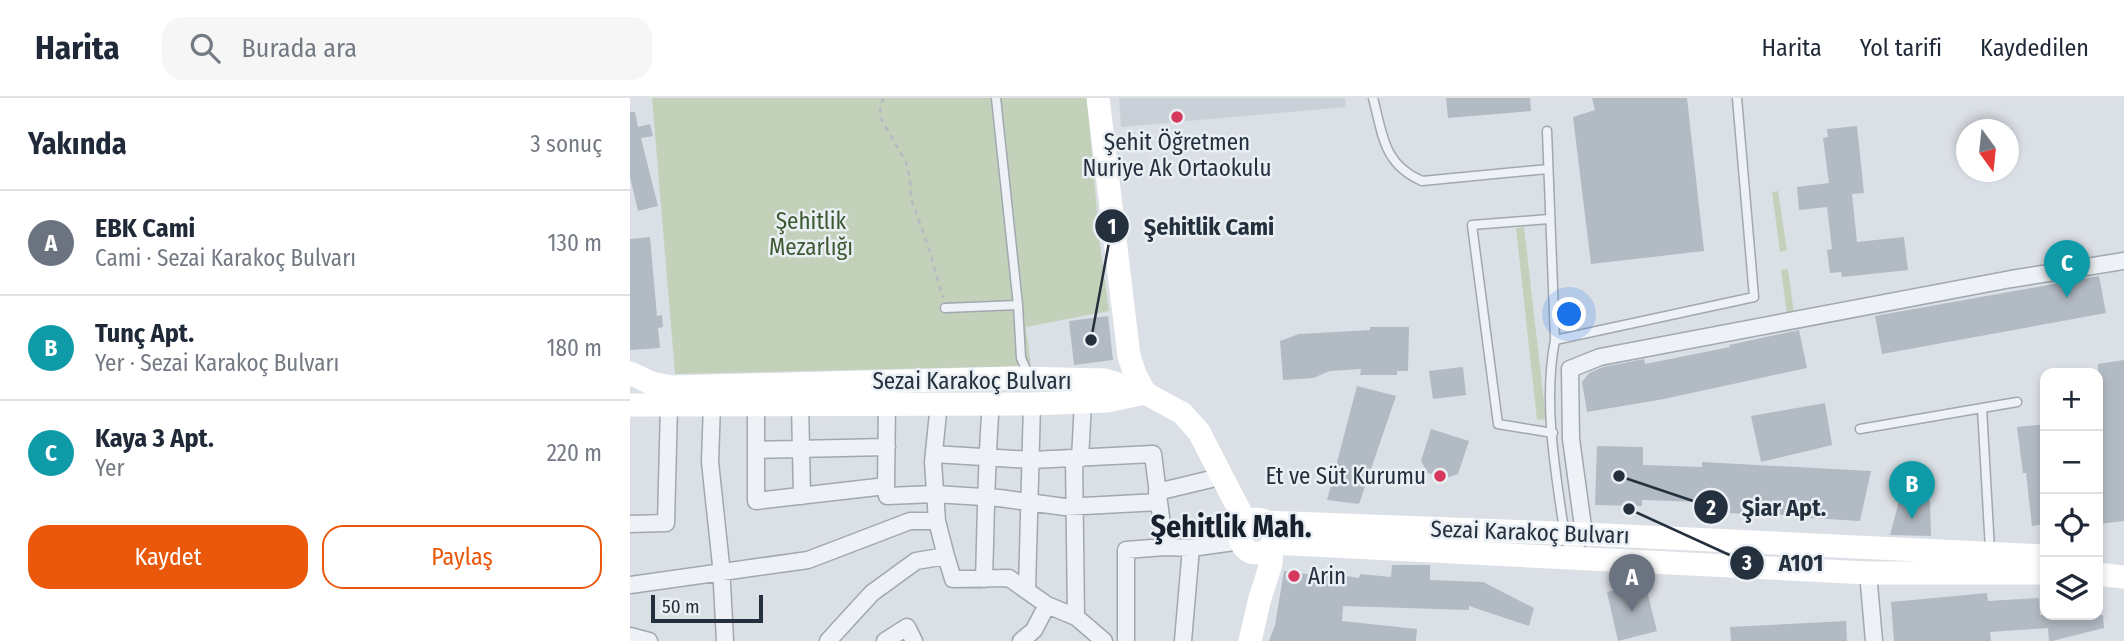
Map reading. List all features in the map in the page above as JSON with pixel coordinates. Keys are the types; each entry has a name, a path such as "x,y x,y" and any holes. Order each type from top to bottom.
{"street":[{"path":"630,405 1032,404 1107,401 1145,393 1129,356 1098,98"},
{"path":"1564,557 1574,534 1570,369 1600,357 2124,261"},
{"name":"Sezai Karakoç Bulvarı","path":"632,377 673,387 1030,379 1105,380 1145,393 1182,413 1199,432 1254,535"},
{"path":"1076,617 1073,506 1083,402"},
{"path":"756,403 756,501 886,486"},
{"path":"887,403 887,496 935,494 1073,506 1158,497 1224,476"},
{"path":"939,403 934,454 937,521 953,579 1009,578 1047,605 1076,617 1104,641"},
{"path":"984,579 986,457 990,403"},
{"path":"712,404 710,461 725,641"},
{"path":"800,404 802,496"},
{"path":"1027,590 1032,404"},
{"path":"630,524 666,523 668,406"},
{"path":"756,450 887,447"},
{"path":"934,454 1032,460 1153,454 1165,547"},
{"path":"630,584 808,560 910,521 937,521"},
{"name":"Sezai Karakoç Bulvarı","path":"1254,535 1574,534 2040,556"},
{"path":"1126,641 1126,550 1191,548 1254,535 1271,564 1250,641"},
{"name":"Sezai Karakoç Bulvarı","path":"1254,535 1564,557 1868,573 2040,573"},
{"path":"1183,641 1191,548"},
{"path":"828,641 872,593 916,561 946,556"},
{"path":"2103,559 2124,561"},
{"path":"1868,573 1874,641"},
{"path":"2103,575 2124,577"},
{"path":"1021,641 1034,631 1047,605"},
{"path":"885,641 907,627 915,641"},
{"path":"630,636 649,641"}],"lane":[{"path":"996,98 1021,358 1030,379"},
{"path":"1373,98 1388,152 1405,173 1422,181 1548,169"},
{"path":"1555,340 1754,297 1737,98"},
{"path":"1547,131 1555,340 1549,369 1553,433 1574,534"},
{"path":"1549,219 1472,225 1498,424 1553,433"},
{"path":"946,308 1018,305"},
{"path":"1860,429 2017,402"},
{"path":"1982,408 1990,553"}],"path":[{"path":"883,98 881,119 906,163 911,199 946,308"}],"shaded area":[{"name":"Şehit Öğretmen Nuriye Ak Ortaokulu","path":"1119,98 1345,98 1346,107 1121,127"}],"green space":[{"name":"Şehitlik Mezarlığı","path":"652,98 1087,98 1100,245 1109,311 1026,327 1031,366 675,374"},
{"path":"1778,191 1787,250 1780,252 1772,192"},
{"path":"1524,227 1546,419 1537,420 1516,228"},
{"path":"1788,269 1794,314 1787,315 1781,270"}],"building":[{"path":"1446,98 1530,98 1531,111 1448,118"},
{"path":"1592,98 1687,98 1704,251 1591,264 1573,117 1595,110"},
{"path":"630,112 635,112 638,127 650,124 653,136 641,138 658,206 638,211 630,177"},
{"path":"1857,126 1864,193 1852,194 1857,242 1904,237 1908,270 1842,277 1841,272 1830,273 1827,250 1832,249 1827,207 1799,210 1797,187 1829,183 1823,138 1828,137 1827,129"},
{"path":"650,237 657,316 662,315 663,327 658,328 660,348 630,350 630,239"},
{"path":"2099,276 2106,313 1882,354 1875,316"},
{"path":"1108,316 1113,360 1074,365 1069,321"},
{"path":"1370,327 1409,327 1408,371 1397,371 1397,375 1360,375 1361,369 1330,371 1313,378 1283,380 1280,341 1299,334 1370,330"},
{"path":"1799,330 1807,368 1664,399 1587,412 1582,382 1589,373 1603,367 1644,359 1645,364"},
{"path":"2124,360 2124,521 2103,523 2103,368 2098,368 2098,364"},
{"path":"1463,367 1466,395 1433,399 1429,371"},
{"path":"1357,386 1396,396 1359,504 1327,500"},
{"path":"1825,403 1832,445 1761,462 1751,416"},
{"path":"2040,425 2040,525 2032,526 2017,427"},
{"path":"1431,429 1469,441 1458,474 1447,478 1428,473 1421,461"},
{"path":"1597,446 1643,447 1643,465 1702,467 1702,462 1871,471 1860,521 1810,516 1699,512 1700,502 1642,500 1642,506 1595,505"},
{"path":"1930,500 1931,536 1890,535 1899,501"},
{"path":"1392,565 1430,565 1430,580 1483,582 1534,608 1529,626 1469,606 1469,610 1343,606 1342,621 1417,629 1416,641 1269,641 1275,625 1284,571 1322,576 1323,572 1359,578 1360,574 1391,577"},
{"path":"1645,583 1657,631 1618,641 1607,592"},
{"path":"1987,593 1988,601 2039,598 2040,620 2103,620 2103,615 2104,628 2052,641 2049,641 2048,628 1990,632 1991,641 1894,641 1891,602"},
{"path":"1846,621 1847,641 1731,641 1730,627"}],"place":[{"name":"Şehit Öğretmen Nuriye Ak Ortaokulu","path":"1177,117"},
{"name":"Kaya 3 Apt.","path":"2067,298"},
{"name":"Şehitlik Cami","path":"1091,340"},
{"name":"Et ve Süt Kurumu","path":"1440,476"},
{"name":"Şiar Apt.","path":"1619,476"},
{"name":"A101","path":"1629,509"},
{"name":"Tunç Apt.","path":"1912,519"},
{"name":"Arin","path":"1294,576"},
{"name":"EBK Cami","path":"1632,612"}],"district":[{"name":"Şehitlik Mah.","path":"1231,527"}]}
